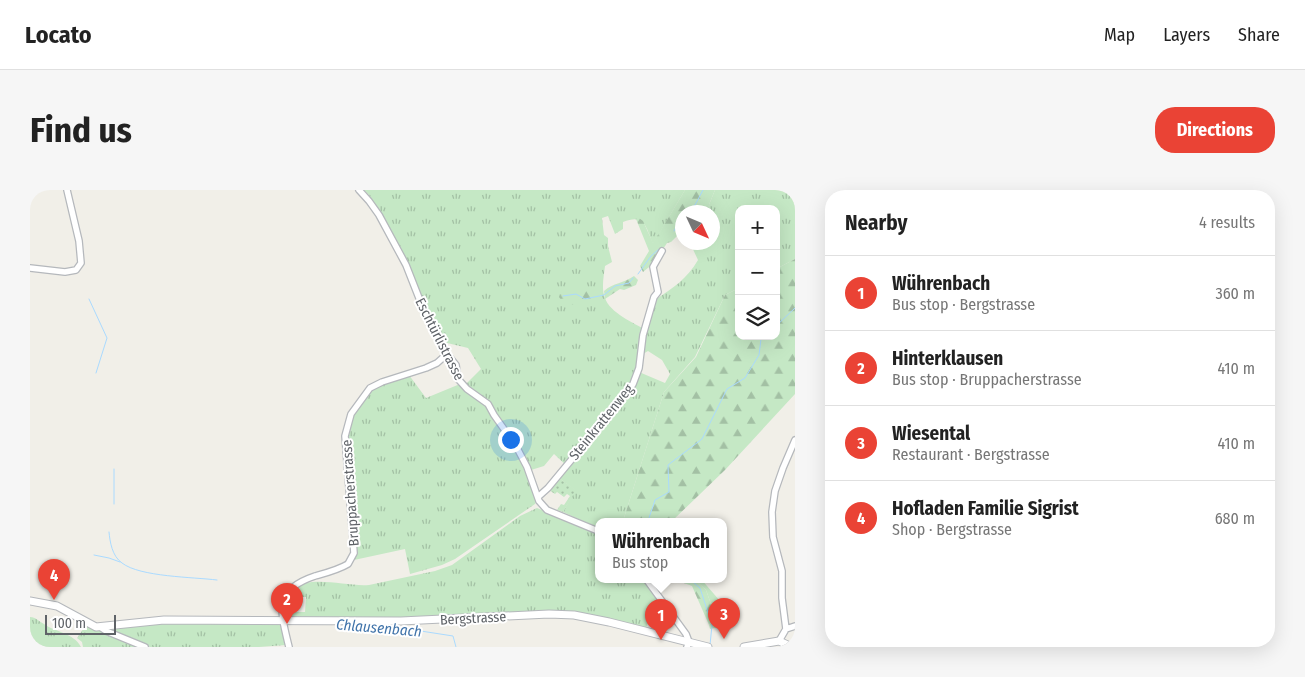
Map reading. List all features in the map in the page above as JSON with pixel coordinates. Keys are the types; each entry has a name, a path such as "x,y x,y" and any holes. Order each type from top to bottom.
{"street":[{"path":"30,268 65,272 76,270 81,263 67,190"},
{"name":"Eschtürlistrasse","path":"359,190 374,206 406,265 428,321 447,354 456,365 458,379 467,389 488,404 516,446 527,467 541,504 547,510 595,529"},
{"name":"Steinkrattenweg","path":"538,497 633,384 638,368 643,335 654,297 658,292 653,267 662,251"},
{"name":"Bruppacherstrasse","path":"289,647 284,621 283,600 293,586 343,567 348,564 353,556 346,436 347,426 354,409 370,388 382,382 426,368 437,363 447,354"},
{"path":"786,629 782,598 782,571 773,537 772,512 778,483 795,440"},
{"path":"649,583 686,634 688,645"},
{"name":"Bergstrasse","path":"30,602 57,606 89,624 100,627 164,620 402,621 563,614 592,618 688,645 708,647"},
{"path":"778,641 786,629 795,626"},
{"path":"100,627 106,632 145,647"},
{"path":"744,647 778,641 792,647"}],"green space":[{"path":"364,190 685,190 653,244 644,223 636,219 623,222 623,229 615,234 608,216 602,218 604,235 608,238 612,262 605,266 603,286 605,298 617,313 646,330 655,300 674,287 694,267 698,260 693,250 720,250 720,205 709,205 715,190 795,190 795,259 780,267 780,205 735,205 735,290 725,295 695,357 664,392 624,518 595,518 595,527 563,512 575,490 559,478 567,466 554,454 544,466 531,470 489,403 465,385 481,369 468,348 443,342 393,235","holes":["648,351 662,360 670,374 665,383 639,372 643,354"]},
{"path":"685,190 715,190 709,205 676,205"},
{"path":"675,207 675,238 667,243 654,263 643,272 640,266 649,251 636,219 639,218 643,221 653,243"},
{"path":"795,259 795,394 725,470 675,518 624,518 664,392 696,357 725,295 735,290 735,340 780,340 780,267"},
{"path":"634,276 638,280 636,285 624,290 620,289 605,299 604,291"},
{"path":"573,291 590,291 595,301 585,305 564,304 559,297 560,294"},
{"path":"409,375 426,398 460,384 485,405 515,447 527,471 537,500 535,504 455,559 442,565 410,574 405,549 354,560 348,490 348,431 353,415 374,388"},
{"path":"559,478 576,490 563,512 557,510 561,504 564,505 570,496 567,494 564,497 557,492 555,494 549,490"},
{"path":"537,508 595,532 595,583 647,583 666,609 652,606 646,629 578,613 415,619 289,618 285,611 291,614 293,612 305,612 306,597 286,597 293,589 302,584 320,582 369,585 435,571 452,565 520,516"},
{"path":"651,583 667,583 659,588 657,584 654,586"},
{"path":"684,583 698,583 706,590 716,618 709,625 692,586"},
{"path":"698,583 704,583 720,601 728,603 727,607 723,606 720,608 721,613 724,614 724,626 710,629 709,625 716,618 706,590"},
{"path":"30,617 69,636 78,642 81,647 30,647"},
{"path":"159,622 281,622 286,645 259,647 150,647 109,631 108,628"},
{"path":"86,625 139,647 83,647 82,642 77,638"}],"waterway":[{"path":"695,205 703,190"},
{"path":"638,274 651,256 659,249"},
{"path":"563,296 576,294 585,299 604,295 615,286 629,283 633,278"},
{"path":"89,299 107,338 96,373"},
{"path":"780,322 795,308"},
{"path":"649,518 655,500 669,492 668,465 702,439 727,389 745,378 759,355 761,340"},
{"path":"114,469 114,504"},
{"path":"109,532 116,557 130,568 167,576 217,580"},
{"path":"94,555 120,562"},
{"path":"694,583 700,588 712,625 710,645"},
{"name":"Chlausenbach","path":"331,624 395,627 453,636 456,647"}],"place":[{"name":"Hofladen Familie Sigrist","path":"54,600"},
{"name":"Hinterklausen","path":"287,624"},
{"name":"Wiesental","path":"724,639"},
{"name":"Wührenbach","path":"661,640"}]}
